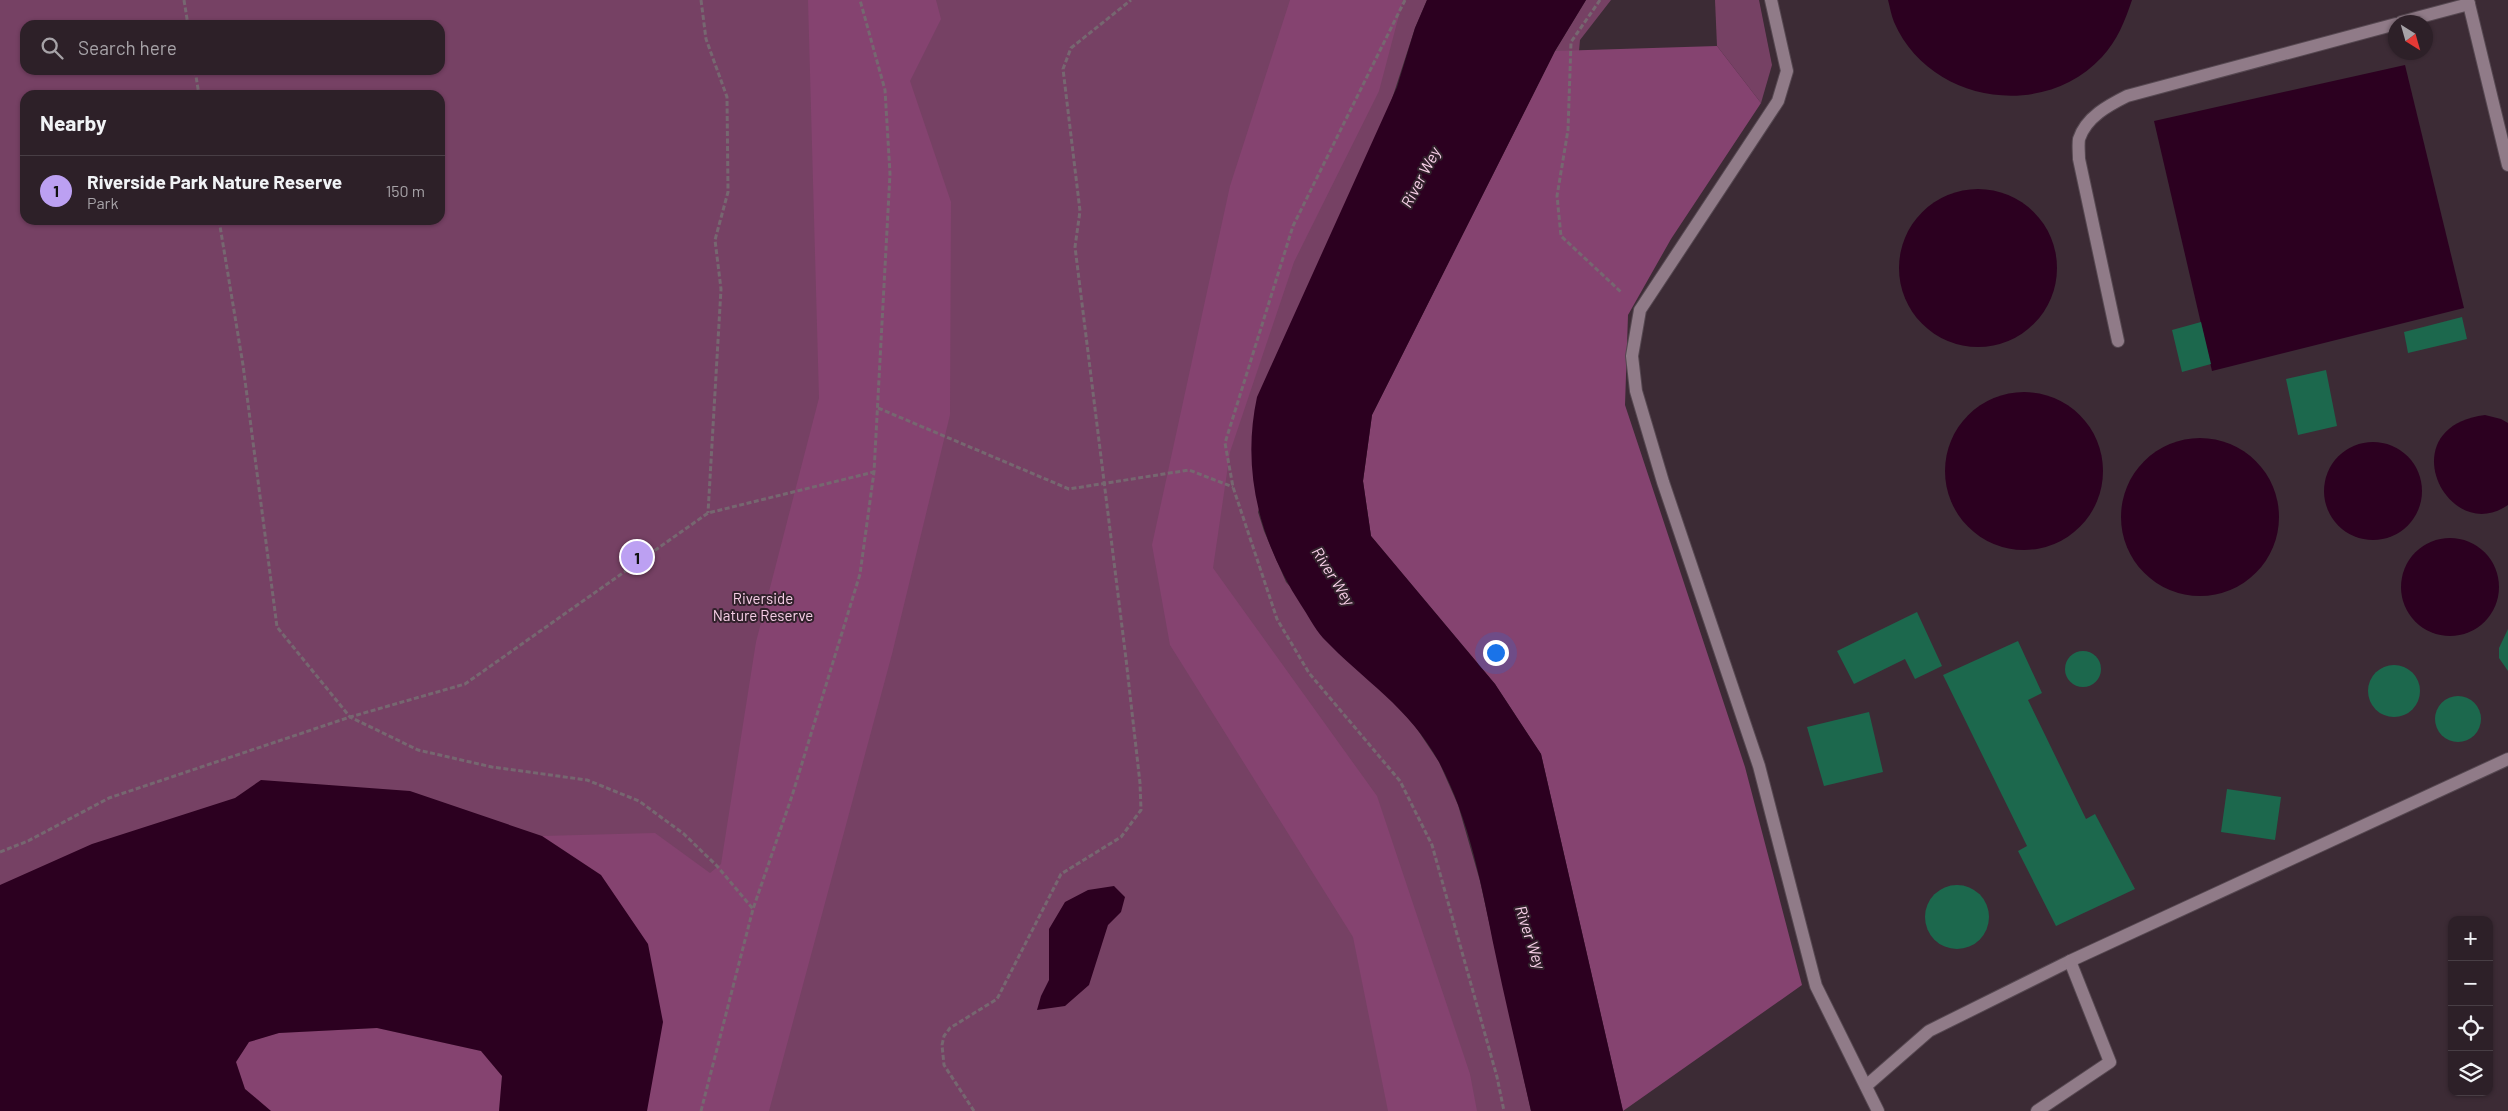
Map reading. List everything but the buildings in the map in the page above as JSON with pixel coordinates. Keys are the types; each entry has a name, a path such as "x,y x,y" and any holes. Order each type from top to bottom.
{"lane":[{"path":"1771,0 1787,71 1778,101 1640,310 1632,356 1636,392 1663,482 1759,766 1816,986 1878,1111"},
{"path":"2424,15 2468,2 2508,165"},
{"path":"2118,341 2079,159 2079,140 2091,120 2106,107 2127,96 2388,26"},
{"path":"1866,1086 1929,1031 2070,961 2508,758"},
{"path":"2037,1111 2110,1062 2070,961"}],"path":[{"path":"184,0 187,20"},
{"path":"701,0 706,39 727,97 728,192 715,240 721,289 708,514"},
{"path":"701,1111 753,909 792,796 860,574 874,472 890,174 885,90 860,0"},
{"path":"974,1111 944,1065 942,1045 944,1036 950,1028 997,999 1061,874 1121,837 1141,810 1140,783 1074,247 1080,212 1063,69 1071,48 1131,0"},
{"path":"1405,0 1293,226 1225,443 1233,488 1277,619 1309,674 1400,782 1432,845 1497,1077 1504,1111"},
{"path":"1600,0 1571,42 1568,130 1557,196 1561,236 1640,310"},
{"path":"196,75 198,90"},
{"path":"221,225 243,365 277,627 350,717 418,750 492,767 587,780 639,801 684,834 717,866 753,909"},
{"path":"878,408 1069,489 1189,470 1233,488"},
{"path":"0,852 28,841 109,798 350,717 465,684 708,514 874,472"}],"green space":[{"name":"Riverside Nature Reserve","path":"0,0 1427,0 1415,28 1258,512 1286,582 1415,726 1439,762 1458,805 1480,881 1531,1111 0,1111"},
{"path":"1586,0 1611,0 1580,40 1579,51 1555,51"},
{"path":"1715,0 1759,0 1772,65 1761,103 1717,46"}],"shaded area":[{"path":"808,0 936,0 941,19 910,81 951,202 950,415 892,654 769,1111 647,1111 647,1102 601,875 542,836 655,833 710,873 721,864 756,642 819,398"},
{"path":"1290,0 1403,0 1379,91 1294,262 1230,452 1213,568 1377,796 1470,1074 1477,1111 1388,1111 1353,937 1170,645 1152,545 1230,186"},
{"path":"1717,46 1761,103 1671,239 1628,315 1625,405 1745,767 1802,985 1623,1111 1541,754 1495,684 1371,536 1363,481 1372,415 1555,51"},
{"path":"377,1028 481,1051 502,1076 499,1111 271,1111 245,1089 236,1062 249,1041 279,1033"}],"water":[{"name":"River Wey","path":"1427,0 1586,0 1555,51 1372,415 1363,481 1371,536 1495,684 1541,754 1623,1111 1531,1111 1474,855 1450,784 1439,762 1414,725 1323,638 1317,630 1287,581 1275,556 1265,531 1253,479 1251,452 1257,397 1397,87 1415,28"},
{"path":"1888,0 2132,0 2120,30 2102,57 2078,77 2050,90 2019,95 1989,94 1960,86 1933,71 1911,49 1894,22"},
{"path":"2405,65 2464,308 2212,371 2154,121"},
{"path":"1978,189 2008,195 2034,212 2051,238 2057,268 2051,298 2034,324 2008,341 1978,347 1948,341 1922,324 1905,298 1899,268 1905,238 1922,212 1948,195"},
{"path":"2024,392 2054,398 2080,415 2097,441 2103,471 2097,501 2080,527 2054,544 2024,550 1994,544 1968,527 1951,501 1945,471 1951,441 1968,415 1994,398"},
{"path":"2485,415 2508,423 2508,505 2486,514 2465,510 2449,498 2438,480 2434,460 2440,440 2456,424"},
{"path":"2200,438 2230,444 2256,461 2273,487 2279,517 2273,547 2256,573 2230,590 2200,596 2170,590 2144,573 2127,547 2121,517 2127,487 2144,461 2170,444"},
{"path":"2373,442 2392,446 2407,457 2418,472 2422,491 2418,510 2407,525 2392,536 2373,540 2354,536 2339,525 2328,510 2324,491 2328,472 2339,457 2354,446"},
{"path":"2450,538 2469,542 2484,553 2495,568 2499,587 2495,606 2484,621 2469,632 2450,636 2431,632 2416,621 2405,606 2401,587 2405,568 2416,553 2431,542"},
{"path":"261,780 410,791 542,836 601,875 648,944 663,1022 647,1111 499,1111 502,1076 481,1051 377,1028 279,1033 249,1042 236,1062 245,1089 271,1111 0,1111 0,885 92,844 235,798"},
{"path":"1114,886 1125,897 1121,912 1108,925 1089,985 1065,1006 1037,1010 1049,980 1049,929 1065,902 1088,890"}],"place":[{"name":"Riverside Park Nature Reserve","path":"637,557"}]}
